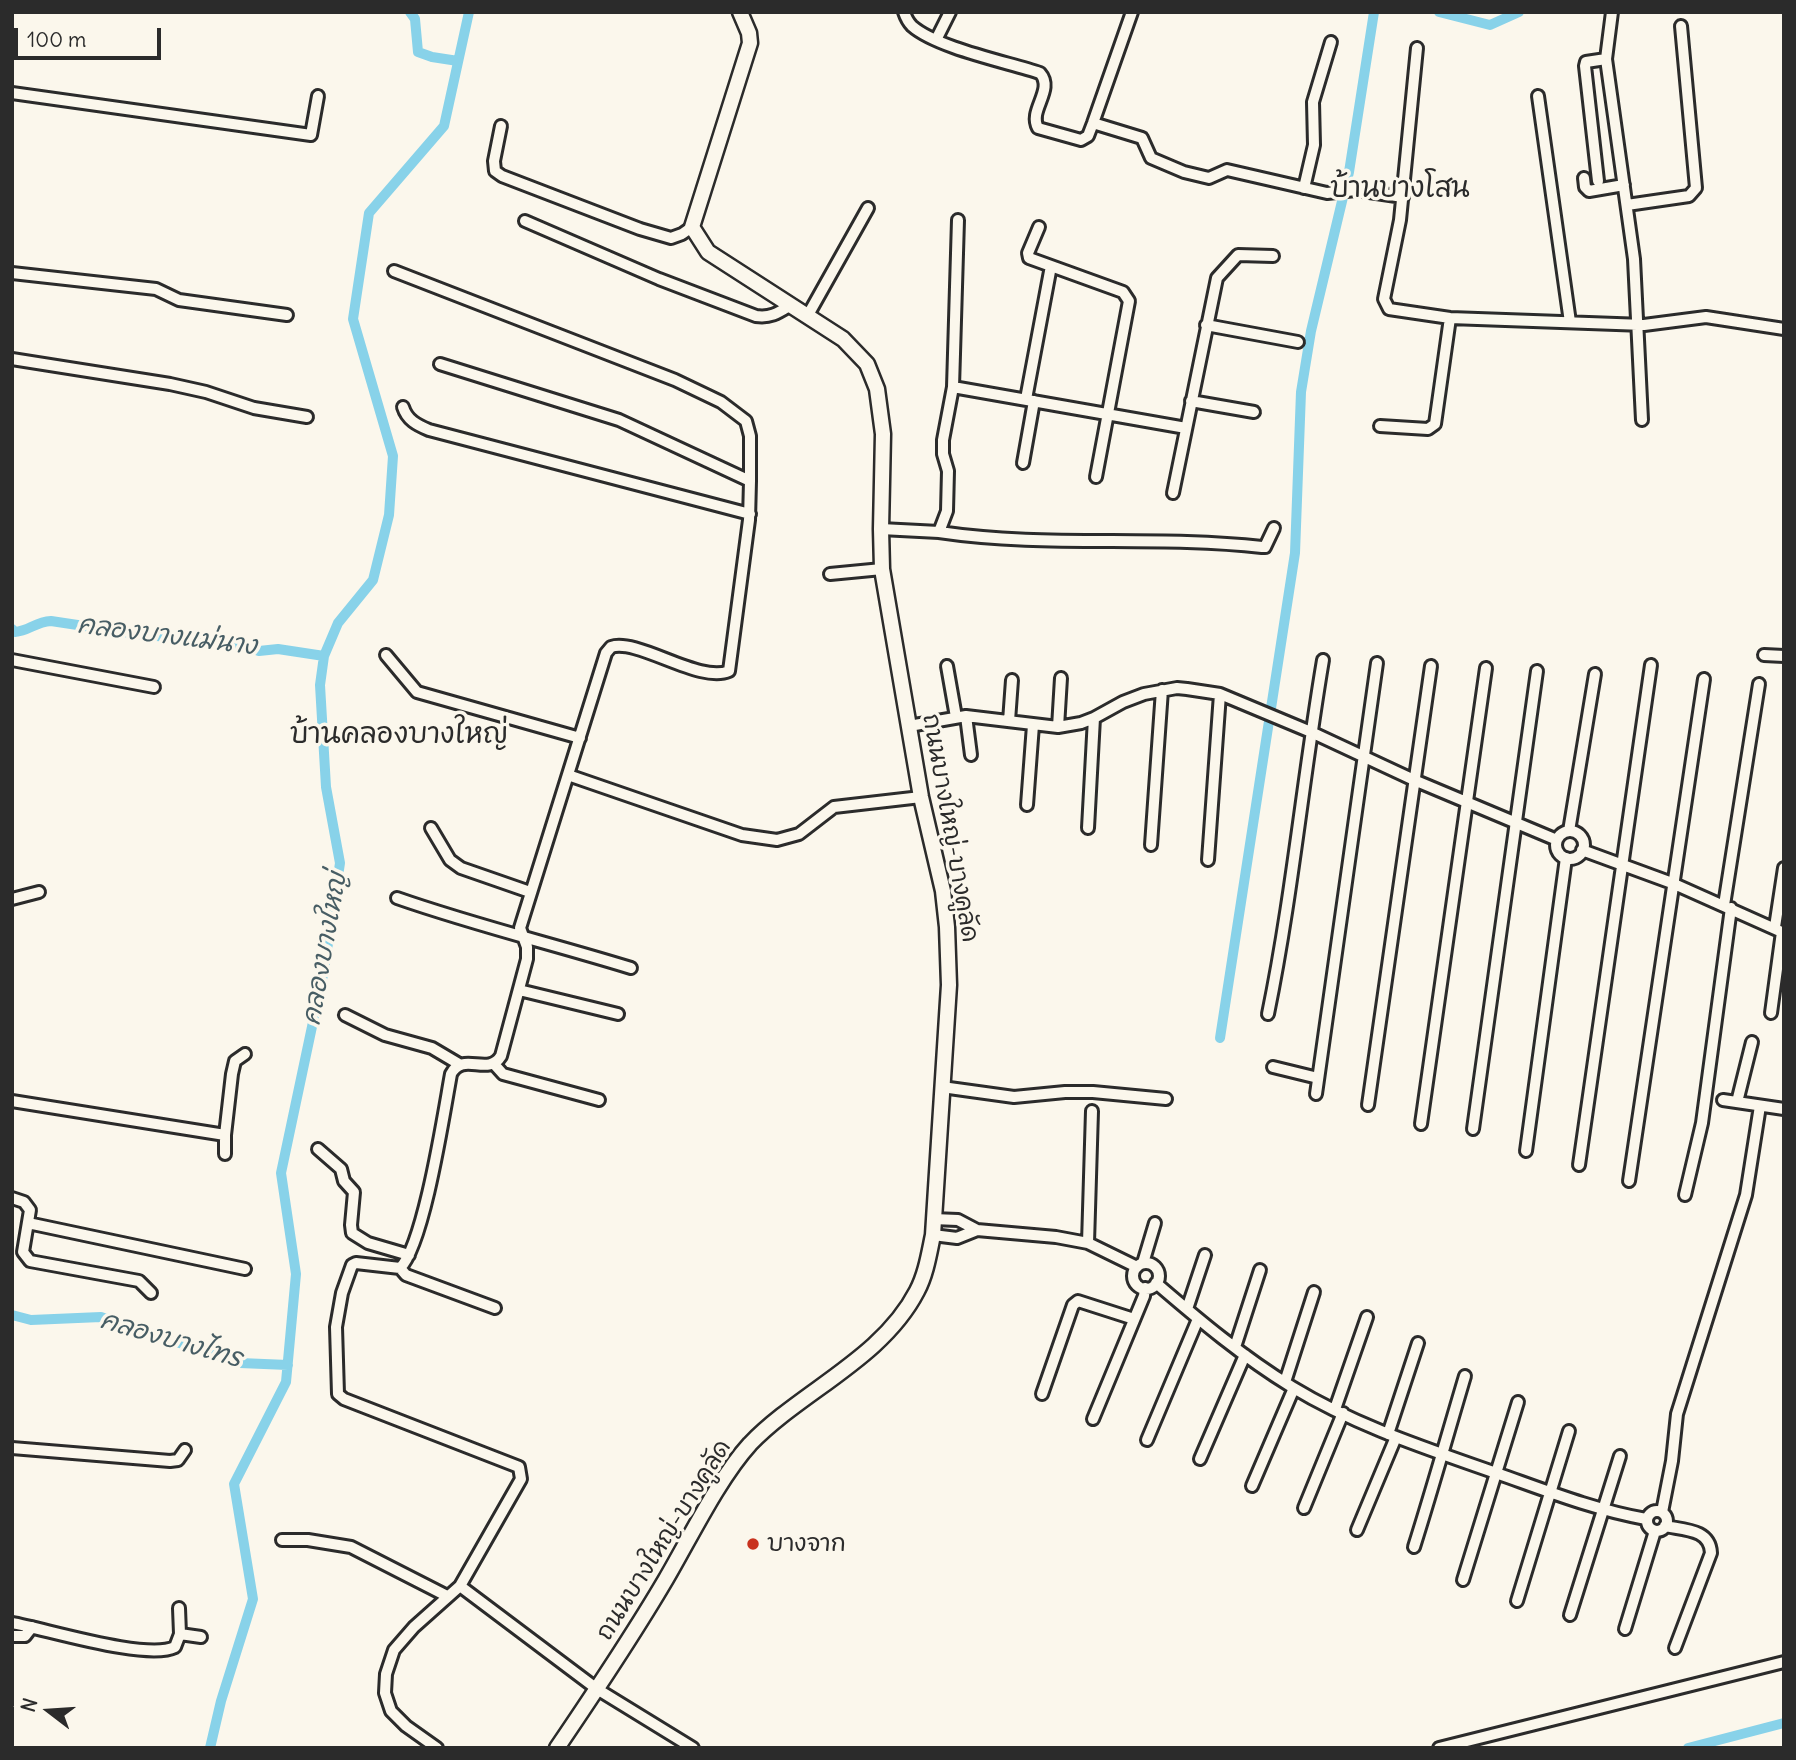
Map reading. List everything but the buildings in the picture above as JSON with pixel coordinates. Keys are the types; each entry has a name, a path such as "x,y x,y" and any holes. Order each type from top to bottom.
{"street":[{"path":"501,125 494,161 495,171 502,176 640,229 671,238 682,234 692,227 750,43 749,33 740,12"},
{"path":"904,12 912,27 936,40 1040,73 1045,78 1046,87 1035,124 1038,128 1081,140 1088,136 1132,12"},
{"path":"936,40 950,12"},
{"path":"1612,12 1606,58 1634,259 1642,420"},
{"path":"1627,205 1689,195 1696,188 1681,26"},
{"path":"1304,188 1314,145 1313,102 1331,42"},
{"path":"1417,48 1403,197 1384,302 1389,309 1450,318 1653,325 1706,317 1784,329"},
{"path":"1598,181 1584,66 1586,62 1606,58"},
{"path":"12,93 310,135 318,96"},
{"path":"1538,96 1570,321"},
{"path":"1093,123 1142,138 1151,158 1184,172 1209,178 1227,170 1336,194 1356,190 1403,197"},
{"path":"1584,178 1585,187 1589,191 1624,186"},
{"path":"807,315 868,208"},
{"path":"939,532 947,511 948,471 943,454 943,440 953,387 958,220"},
{"path":"524,221 659,279 756,316 767,318 790,305"},
{"name":"ถนนบางใหญ่-บางคูลัด","path":"557,1748 638,1626 728,1473 760,1436 869,1348 892,1326 918,1290 933,1235 949,985 947,927 943,891 921,797 883,569 883,434 877,389 872,374 861,357 844,339 708,252 692,227"},
{"path":"1039,227 1027,256 1123,292 1128,297 1096,477"},
{"path":"1173,494 1219,274 1238,256 1273,256"},
{"path":"1023,463 1051,266"},
{"path":"394,271 675,380 721,402 746,421 750,436 750,514 729,671 719,673 674,663 623,645 611,647 606,653 520,928 527,947 527,959 501,1056 490,1066 466,1062 459,1064 451,1074 427,1196 409,1255 400,1268"},
{"path":"12,273 156,289 179,300 287,315"},
{"path":"1380,426 1428,429 1435,424 1450,318"},
{"path":"1206,326 1298,342"},
{"path":"12,359 170,384 206,392 254,408 307,416"},
{"path":"440,364 619,420 750,481"},
{"path":"953,387 1186,428"},
{"path":"1191,401 1254,412"},
{"path":"403,407 405,414 415,424 429,430 750,514"},
{"path":"881,529 939,532 982,539 1265,547 1274,528"},
{"path":"830,574 883,569"},
{"path":"386,655 418,692 580,738"},
{"path":"1764,655 1784,656"},
{"path":"12,660 154,687"},
{"path":"1268,1014 1282,945 1323,660"},
{"path":"1316,1094 1377,663"},
{"path":"1578,1165 1651,665"},
{"path":"947,666 971,755"},
{"path":"1368,1105 1431,666"},
{"path":"1421,1124 1486,668"},
{"path":"1473,1129 1537,671"},
{"path":"1569,831 1595,674"},
{"path":"1058,727 1061,678"},
{"path":"1629,1181 1704,679"},
{"path":"1009,721 1012,680"},
{"path":"1685,1195 1702,1123 1727,906 1759,684"},
{"path":"909,726 961,717 1058,727 1081,723 1123,702 1162,690 1187,689 1220,694 1557,840"},
{"path":"1151,845 1162,690"},
{"path":"1208,860 1220,694"},
{"path":"1088,828 1094,718"},
{"path":"1027,805 1033,725"},
{"path":"568,775 742,835 777,840 799,834 834,807 921,797"},
{"path":"431,828 450,860 461,868 530,892"},
{"path":"1569,831 1579,835 1582,850 1575,858 1566,858 1557,850 1557,840 1564,832 1569,831"},
{"path":"1582,850 1672,883 1780,931"},
{"path":"1526,1151 1566,858"},
{"path":"1771,1013 1784,868"},
{"path":"12,899 39,892"},
{"path":"397,898 631,968"},
{"path":"519,990 618,1014"},
{"path":"345,1015 385,1035 432,1048 459,1064"},
{"path":"1737,1102 1752,1042"},
{"path":"225,1154 232,1074 235,1061 245,1054"},
{"path":"494,1064 503,1074 598,1100"},
{"path":"1273,1067 1318,1077"},
{"path":"942,1087 1014,1097 1093,1092 1166,1099"},
{"path":"1723,1100 1784,1109"},
{"path":"12,1101 225,1135"},
{"path":"1625,1629 1660,1528 1666,1518 1662,1512 1672,1461 1677,1414 1746,1195 1760,1106"},
{"path":"1088,1243 1092,1111"},
{"path":"318,1149 341,1169 344,1181 354,1192 351,1225 356,1238 409,1255"},
{"path":"12,1198 28,1205 30,1210 23,1252 30,1261 139,1281 151,1293"},
{"path":"933,1219 958,1220 978,1230 1056,1237 1088,1243 1140,1265 1153,1265 1158,1278 1156,1283 1145,1288 1139,1286 1133,1278 1140,1265 1155,1223"},
{"path":"28,1223 245,1269"},
{"path":"933,1235 957,1238 978,1230"},
{"path":"1187,1309 1205,1255"},
{"path":"437,1748 390,1711 385,1693 386,1674 394,1650 460,1586 521,1479 519,1467 344,1399 338,1394 336,1327 342,1293 352,1265 361,1262 400,1268 406,1275 495,1308"},
{"path":"1235,1347 1260,1270"},
{"path":"1156,1283 1245,1355 1289,1385 1339,1411 1442,1455 1603,1510 1646,1519"},
{"path":"1093,1419 1145,1288"},
{"path":"1252,1486 1289,1385 1314,1292"},
{"path":"1042,1394 1073,1305 1078,1301 1134,1319"},
{"path":"1304,1508 1339,1411 1367,1317"},
{"path":"1147,1440 1198,1319"},
{"path":"1357,1530 1392,1435 1418,1343"},
{"path":"1200,1459 1245,1355"},
{"path":"1414,1547 1465,1376"},
{"path":"1463,1580 1518,1402"},
{"path":"1517,1601 1569,1431"},
{"path":"12,1448 170,1461 178,1460 185,1450"},
{"path":"1570,1615 1620,1456"},
{"path":"1646,1519 1654,1511 1662,1512"},
{"path":"1646,1519 1648,1527 1704,1535 1711,1545 1711,1553 1675,1648"},
{"path":"282,1540 309,1540 351,1547 447,1596"},
{"path":"460,1586 597,1689 693,1748"},
{"path":"12,1623 100,1644 169,1650 175,1647 180,1634 179,1608"},
{"path":"12,1636 25,1636 32,1627"},
{"path":"180,1634 201,1637"},
{"path":"1439,1748 1784,1662"}],"waterway":[{"path":"410,12 415,19 418,52 458,61"},
{"name":"คลองบางใหญ่","path":"210,1748 221,1701 253,1599 234,1484 286,1382 296,1274 281,1173 324,970 340,863 326,787 320,685 324,656 338,623 373,580 389,515 393,456 353,319 369,213 444,126 469,12"},
{"path":"1220,1038 1295,553 1301,392 1311,331 1349,172 1374,12"},
{"path":"1439,12 1490,25 1519,12"},
{"name":"คลองบางแม่นาง","path":"12,629 15,632 20,631 51,621 144,635 231,642 259,651 278,649 324,656"},
{"name":"คลองบางไทร","path":"12,1315 31,1320 101,1317 240,1363 288,1365"},
{"path":"1688,1748 1784,1723"}],"place":[{"name":"บางจาก","path":"753,1544"}],"district":[{"name":"บ้านบางโสน","path":"1400,189"},
{"name":"บ้านคลองบางใหญ่","path":"399,735"}]}
